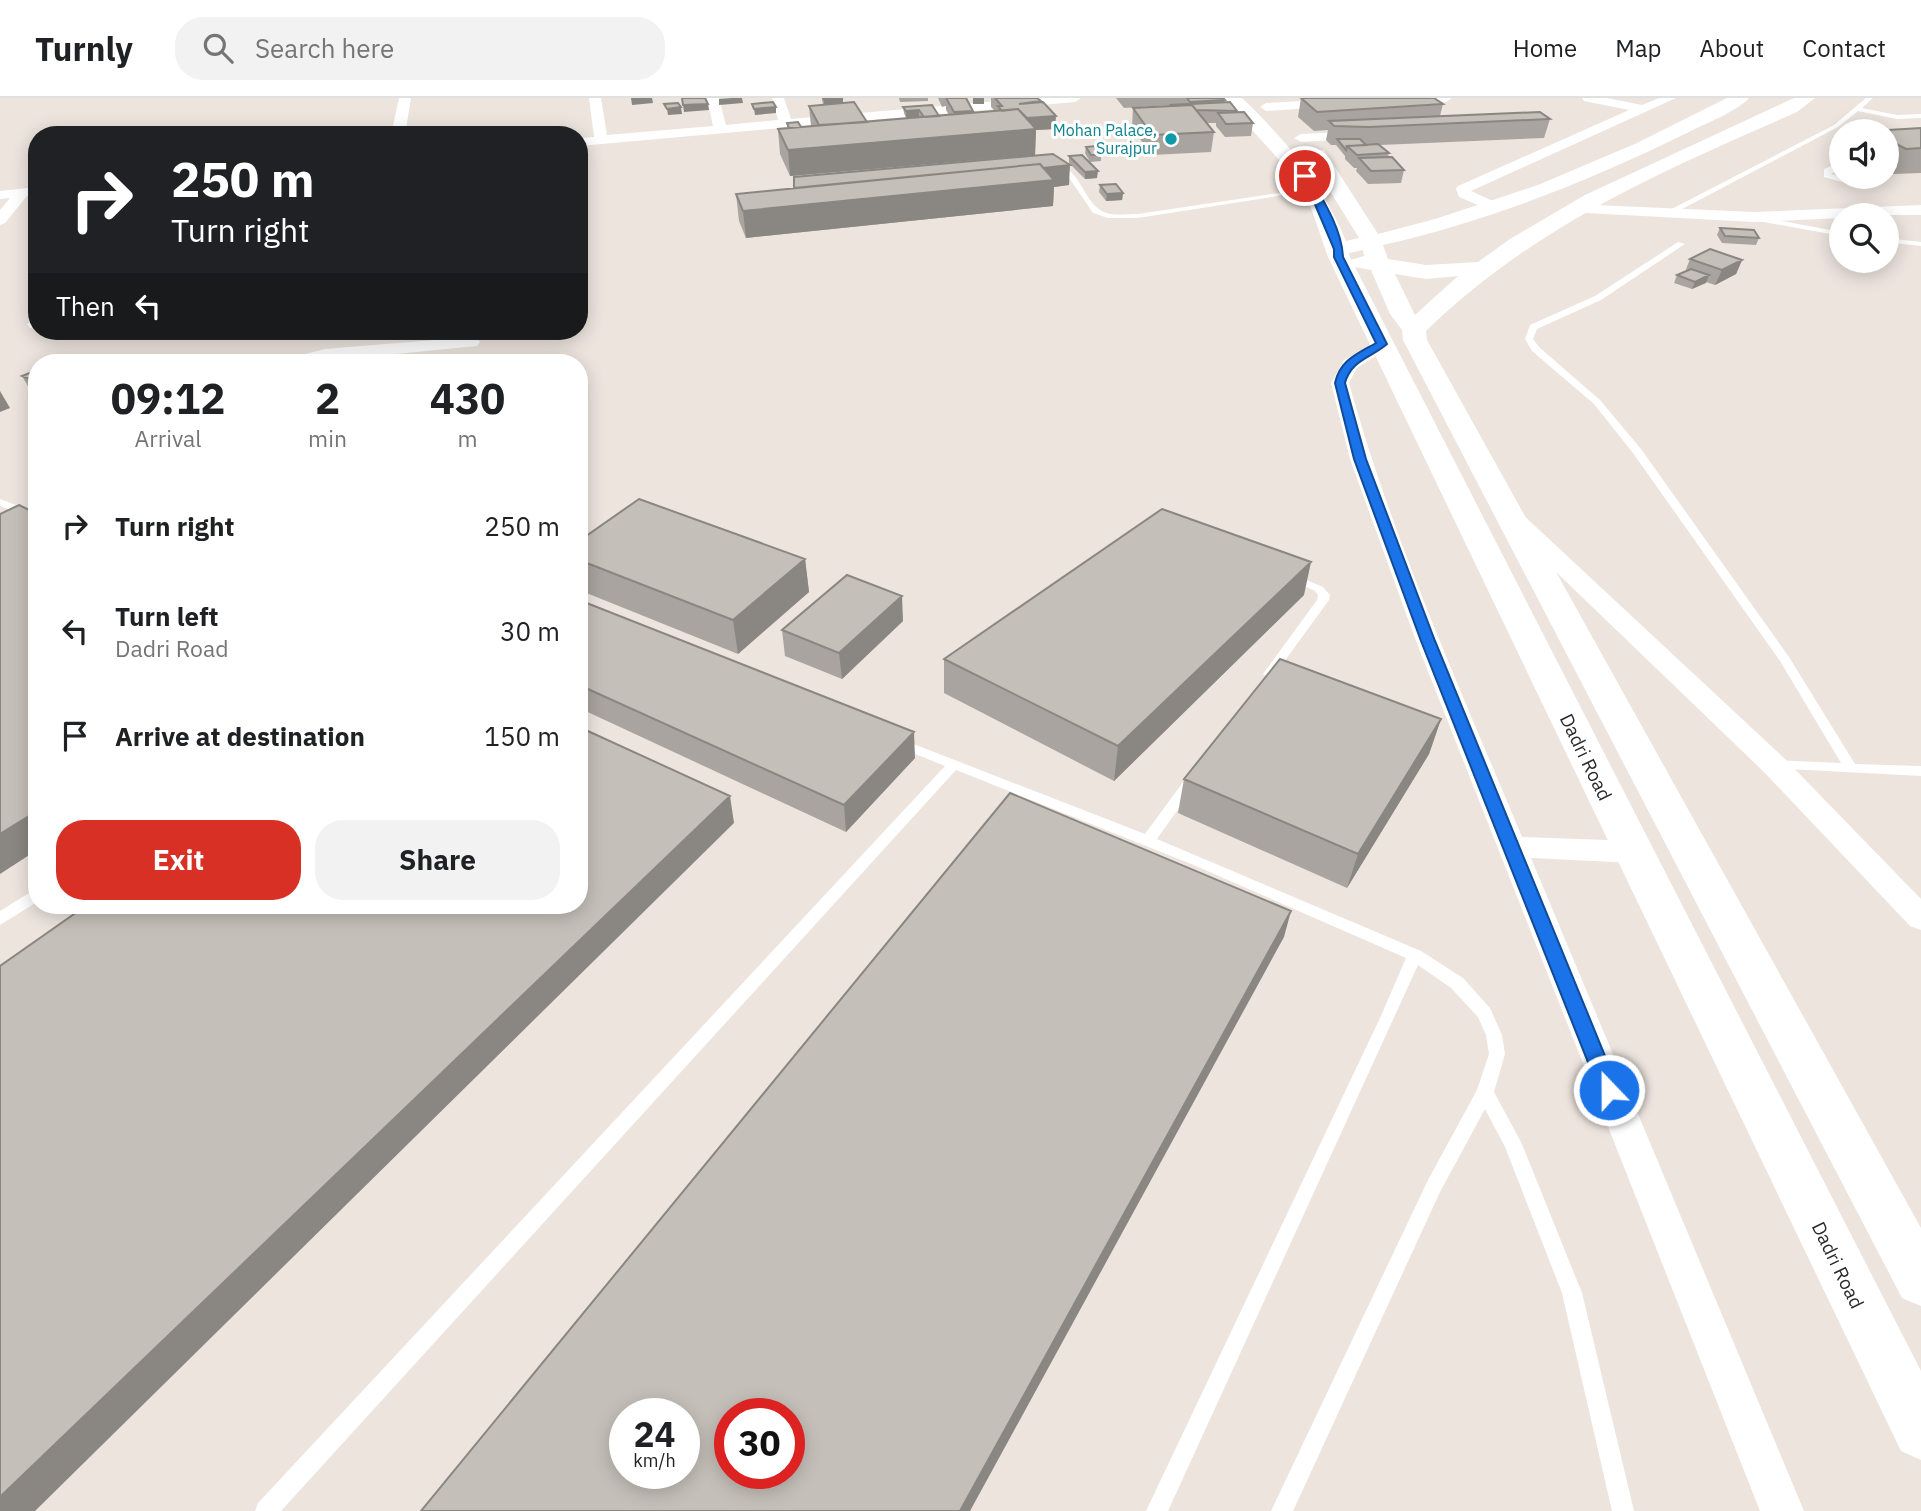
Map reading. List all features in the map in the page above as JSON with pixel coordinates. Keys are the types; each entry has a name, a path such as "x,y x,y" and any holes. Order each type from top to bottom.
{"main road":[{"name":"Dadri Road","path":"1232,98 1298,166 1509,514 1921,1280"},
{"path":"1350,249 1449,221 1571,179 1740,98"},
{"path":"1404,338 1483,268 1573,209 1677,157 1791,108 1806,98"},
{"name":"Dadri Road","path":"1262,102 1318,155 1344,193 1350,249"},
{"path":"1344,193 1375,205"},
{"path":"1405,213 1449,221"},
{"name":"Dadri Road","path":"1350,249 1380,267 1402,314 1404,338 1604,851 1921,1431"},
{"path":"1350,249 1380,267 1426,272 1483,268"}],"street":[{"path":"400,126 405,98"},
{"path":"595,98 601,141"},
{"path":"713,98 721,130"},
{"path":"778,98 786,124"},
{"path":"885,98 888,115"},
{"path":"588,142 888,115 936,104 1074,98"},
{"path":"1377,101 1446,98"},
{"path":"1588,98 1643,109"},
{"path":"1492,206 1464,194 1463,189 1670,98"},
{"path":"1262,102 1349,103"},
{"path":"1301,138 1382,134"},
{"path":"0,195 28,192"},
{"path":"0,220 28,193"},
{"path":"1573,209 1754,218 1921,210"},
{"path":"1404,338 1350,362 1343,371 1340,383 1360,459 1428,641 1782,1511"},
{"path":"325,354 439,340"},
{"path":"1509,514 1774,765 1921,918"},
{"path":"1511,847 1604,851"}],"lane":[{"path":"1664,215 1836,126 1870,98"},
{"path":"1858,109 1897,117 1921,116"},
{"path":"1897,117 1895,122 1901,129"},
{"path":"1045,164 1065,169 1090,205 1108,216 1138,216 1312,190"},
{"path":"1754,218 1829,231"},
{"path":"1899,241 1921,244"},
{"path":"1681,244 1598,298 1533,327 1529,339 1535,349 1597,402 1637,451 1785,660 1851,768"},
{"path":"0,502 28,513"},
{"path":"1259,688 1323,600 1324,594 1319,589 1269,567"},
{"path":"889,738 1296,901 1415,955 1457,982 1484,1013 1494,1035 1497,1055 1485,1092 1434,1186 1283,1511"},
{"path":"266,1511 954,764"},
{"path":"1147,842 1203,765"},
{"path":"1774,765 1921,771"},
{"path":"0,919 28,900"},
{"path":"1157,1511 1415,955"},
{"path":"1485,1092 1513,1144 1572,1293 1623,1511"}],"building":[{"path":"682,98 705,98 708,104 683,105"},
{"path":"946,98 966,98 973,111 954,112"},
{"path":"995,98 1037,98 1041,101 1019,104 1043,102 1056,116 1027,118 1018,109 1002,111 998,106 1002,106"},
{"path":"1187,98 1223,98 1225,100 1190,102"},
{"path":"1301,98 1434,98 1443,104 1317,112"},
{"path":"773,102 776,107 754,109 752,104"},
{"path":"854,102 867,122 819,125 809,106"},
{"path":"1230,102 1237,111 1196,110 1192,105 1171,105"},
{"path":"678,103 681,107 667,109 664,104"},
{"path":"932,105 939,116 924,117 919,110 906,111 903,107"},
{"path":"1192,105 1214,132 1152,135 1133,108"},
{"path":"1018,109 1036,129 788,150 778,129"},
{"path":"1244,112 1253,123 1226,124 1218,113"},
{"path":"1540,112 1550,119 1369,127 1334,126 1329,121"},
{"path":"798,122 801,127 789,128 787,123"},
{"path":"1921,128 1921,148 1906,149 1899,146 1899,129"},
{"path":"1337,139 1360,139 1366,145 1347,146 1346,150"},
{"path":"1378,144 1389,153 1357,155 1347,146"},
{"path":"1096,146 1101,155 1091,155 1086,147"},
{"path":"1053,154 1070,165 1043,168 1040,164 794,188 794,177"},
{"path":"1082,155 1098,171 1085,172 1069,156"},
{"path":"1392,157 1404,170 1371,171 1359,158"},
{"path":"1040,164 1054,180 743,211 736,194"},
{"path":"1116,184 1123,193 1107,194 1100,185"},
{"path":"1720,228 1754,230 1759,238 1725,236"},
{"path":"1710,249 1742,260 1722,270 1690,259"},
{"path":"1691,269 1709,275 1695,282 1677,275"},
{"path":"639,499 805,559 733,620 588,564 588,535"},
{"path":"19,505 28,510 28,817 0,834 0,514"},
{"path":"1162,509 1311,562 1118,746 944,659"},
{"path":"847,575 902,596 839,653 782,630"},
{"path":"588,604 914,732 844,805 588,689"},
{"path":"1280,659 1441,719 1358,854 1184,779"},
{"path":"588,731 730,796 0,1497 0,966 74,914 588,914"},
{"path":"1010,793 1291,911 960,1511 421,1511"}],"place":[{"name":"Mohan Palace, Surajpur","path":"1171,139"}],"route":[{"path":"1305,176 1323,211 1339,257 1382,344 1350,362 1343,371 1340,383 1360,459 1428,641 1609,1090"}]}
